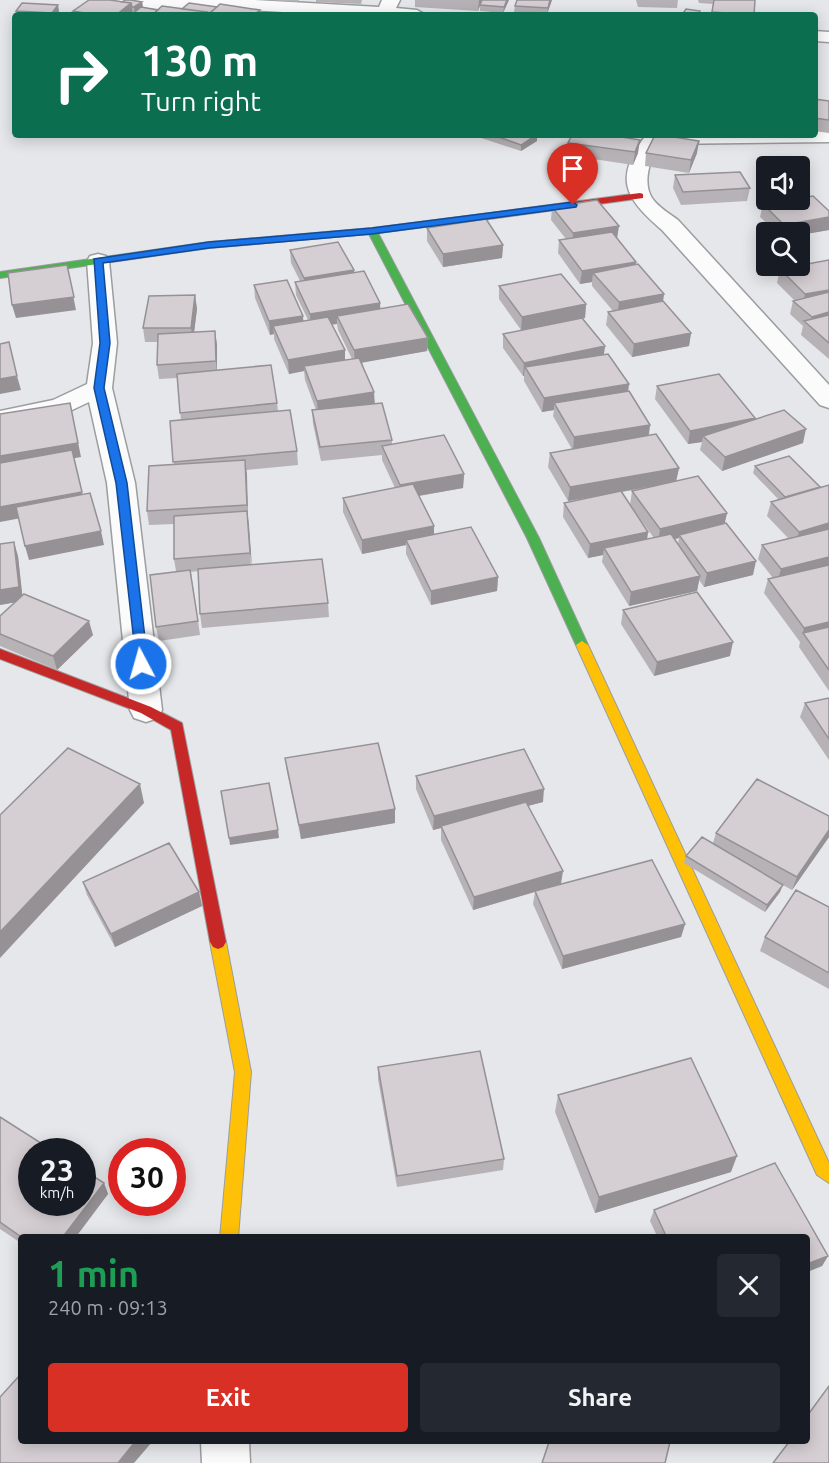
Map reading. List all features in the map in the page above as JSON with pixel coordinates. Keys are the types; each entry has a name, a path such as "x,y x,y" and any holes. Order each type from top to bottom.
{"street":[{"path":"108,0 157,2 194,7 236,4 388,7 406,12"},
{"path":"658,138 653,139 640,161 640,196 670,225 829,400"},
{"path":"0,275 209,245 372,231 640,196"},
{"path":"372,231 533,538 818,1158 829,1175"},
{"path":"98,261 105,343 99,388 122,483 146,710"},
{"path":"0,419 61,406 99,388"},
{"path":"0,654 146,710 177,727 243,1072 229,1234"},
{"path":"225,1444 226,1463"}],"building":[{"path":"89,0 131,3 120,12 73,11"},
{"path":"125,0 142,2 132,7 131,3 122,2"},
{"path":"482,0 507,0 504,7 480,5"},
{"path":"517,0 550,0 548,8 515,6"},
{"path":"714,0 755,0 754,12 712,12"},
{"path":"22,3 58,5 53,12 16,11"},
{"path":"189,3 217,7 211,12 182,9"},
{"path":"220,4 260,10 258,12 211,12"},
{"path":"162,6 207,12 155,12"},
{"path":"141,7 158,10 156,12 135,12"},
{"path":"686,9 700,11 700,12 684,12"},
{"path":"818,100 829,101 829,120 818,119"},
{"path":"501,138 532,138 521,145"},
{"path":"570,138 640,140 635,152 568,143"},
{"path":"654,138 699,141 691,160 646,153"},
{"path":"740,172 750,188 683,192 675,175"},
{"path":"810,196 813,196 829,211 829,217 801,222 781,222 769,210 810,210"},
{"path":"597,200 619,226 573,233 552,207"},
{"path":"486,219 503,245 443,254 427,228"},
{"path":"612,232 636,262 582,271 559,240"},
{"path":"338,242 354,270 304,278 290,250"},
{"path":"829,260 829,290 805,294 787,276 810,276 810,263"},
{"path":"638,264 664,294 619,302 593,273"},
{"path":"67,265 74,297 12,305 8,273"},
{"path":"364,271 380,303 310,314 295,282"},
{"path":"561,274 586,304 522,317 499,286"},
{"path":"287,280 303,316 269,321 254,285"},
{"path":"829,292 829,312 812,317 793,301"},
{"path":"195,295 191,328 143,328 149,296"},
{"path":"663,301 691,333 634,344 608,312"},
{"path":"408,304 428,338 354,350 337,316"},
{"path":"829,315 829,343 804,321"},
{"path":"328,317 345,350 288,360 273,326"},
{"path":"582,318 605,346 524,363 503,334"},
{"path":"215,331 216,361 157,365 158,334"},
{"path":"9,342 17,376 0,379 0,344"},
{"path":"608,354 629,384 544,398 525,367"},
{"path":"359,358 374,392 317,401 304,366"},
{"path":"271,365 277,403 180,413 177,374"},
{"path":"719,374 755,418 690,431 657,386"},
{"path":"629,391 650,425 574,437 554,403"},
{"path":"70,403 78,443 0,456 0,414"},
{"path":"382,403 392,440 320,447 312,410"},
{"path":"290,410 297,451 173,462 170,421"},
{"path":"784,410 806,429 725,457 703,436"},
{"path":"656,434 679,468 570,487 550,453"},
{"path":"444,435 464,474 400,485 382,446"},
{"path":"72,450 82,492 0,507 0,463"},
{"path":"789,456 820,487 785,497 755,466"},
{"path":"245,460 247,505 147,511 149,466"},
{"path":"698,476 727,513 660,529 632,491"},
{"path":"413,484 434,526 362,540 343,498"},
{"path":"829,485 829,523 799,532 771,502"},
{"path":"621,491 648,532 590,544 564,503"},
{"path":"90,493 101,531 25,546 16,507"},
{"path":"247,511 250,553 174,559 174,516"},
{"path":"726,523 756,561 707,573 679,535"},
{"path":"471,527 498,577 431,591 406,540"},
{"path":"829,529 829,557 781,569 762,545"},
{"path":"671,534 700,576 631,592 604,548"},
{"path":"14,542 19,587 0,590 0,544"},
{"path":"322,559 328,603 200,614 198,569"},
{"path":"829,565 829,622 804,628 768,579"},
{"path":"190,570 198,621 156,627 150,575"},
{"path":"697,592 733,642 657,662 623,610"},
{"path":"24,594 89,621 53,656 0,634 0,616"},
{"path":"829,627 829,670 803,633"},
{"path":"829,698 829,739 805,703"},
{"path":"378,743 395,809 299,825 285,758"},
{"path":"68,748 140,784 0,932 0,815"},
{"path":"524,749 544,789 434,816 416,776"},
{"path":"757,779 829,816 829,830 797,877 716,833"},
{"path":"269,783 278,830 229,838 221,791"},
{"path":"526,802 563,871 474,897 441,826"},
{"path":"702,837 783,885 767,905 686,856"},
{"path":"169,843 199,892 111,934 83,882"},
{"path":"652,860 685,924 563,956 535,891"},
{"path":"796,890 829,907 829,973 765,937"},
{"path":"480,1051 504,1159 397,1176 378,1067"},
{"path":"691,1058 737,1156 599,1197 558,1095"},
{"path":"0,1117 33,1138 18,1138 18,1216 79,1216 65,1234 18,1235 0,1222"},
{"path":"775,1163 828,1256 810,1263 810,1234 665,1234 654,1210"},
{"path":"96,1178 104,1183 96,1193"},
{"path":"18,1377 18,1444 133,1444 118,1463 0,1463 0,1397"},
{"path":"829,1386 829,1463 773,1463 787,1444 810,1444 810,1412"},
{"path":"548,1444 670,1444 665,1463 542,1463"}],"traffic: fast":[{"path":"0,275 209,245 372,231 475,218"},
{"path":"372,231 533,538 582,645"}],"traffic: slow":[{"path":"582,645 823,1169 829,1175"},
{"path":"218,942 243,1072 229,1234"}],"traffic: jam":[{"path":"475,218 640,196"},
{"path":"0,654 146,710 177,727 218,942"}],"route":[{"path":"141,664 122,483 99,388 105,343 98,261 209,245 372,231 573,205"}]}
